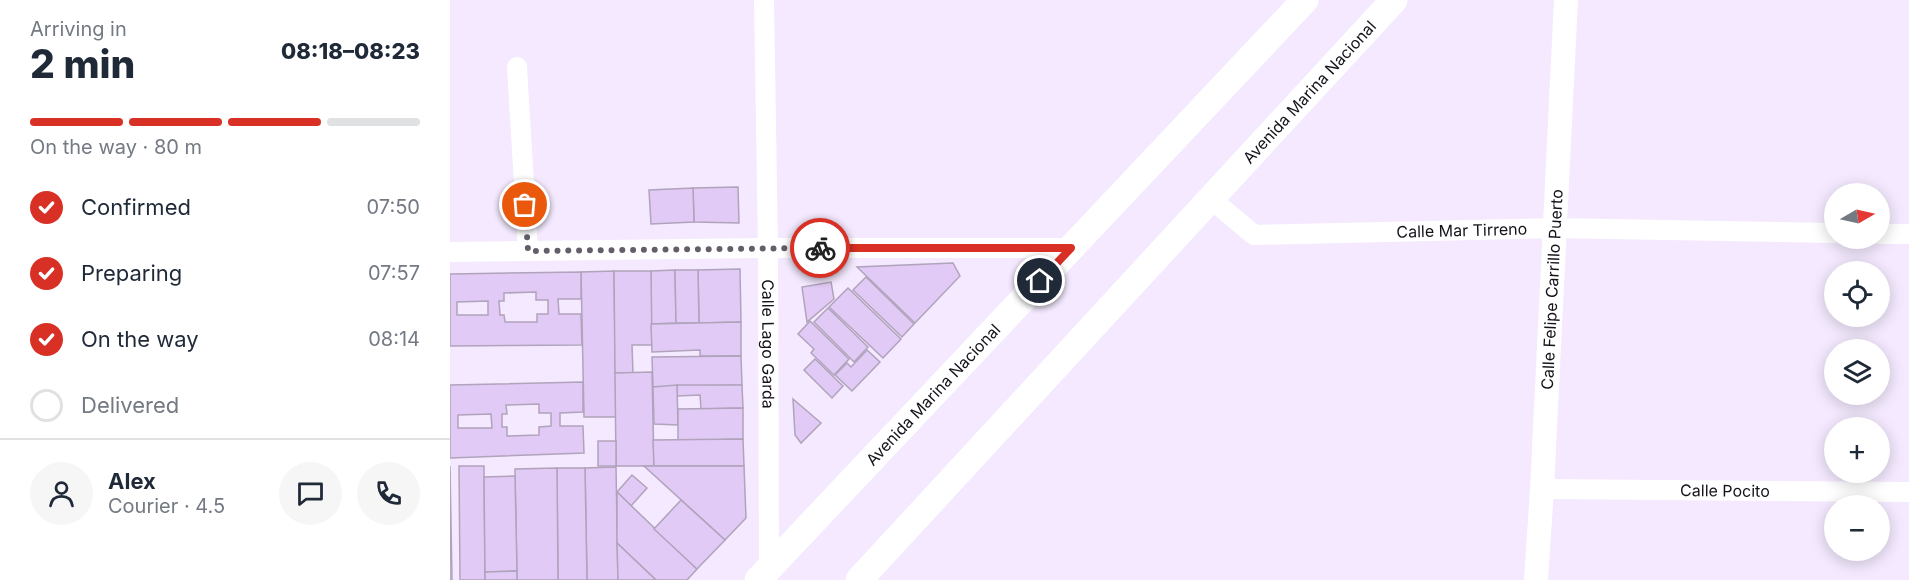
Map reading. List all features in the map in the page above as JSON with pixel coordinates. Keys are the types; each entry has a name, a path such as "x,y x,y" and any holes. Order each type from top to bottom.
{"main road":[{"name":"Avenida Marina Nacional","path":"766,576 1305,0"},
{"name":"Avenida Marina Nacional","path":"859,580 1395,0"}],"street":[{"name":"Calle Lago Garda","path":"764,0 768,248 766,576"},
{"name":"Calle Felipe Carrillo Puerto","path":"1536,580 1566,0"},
{"path":"517,67 528,251"},
{"name":"Calle Mar Tirreno","path":"1211,199 1254,236 1554,228 1824,233"},
{"path":"1890,234 1909,234"},
{"path":"450,252 768,248 1071,248"},
{"name":"Calle Pocito","path":"1542,489 1909,492"}],"building":[{"path":"738,187 739,223 694,222 693,188"},
{"path":"693,188 694,222 651,224 649,190"},
{"path":"953,263 960,276 915,323 857,267"},
{"path":"740,269 741,322 699,323 698,270"},
{"path":"675,270 676,323 651,324 651,271"},
{"path":"675,270 698,270 699,323 676,323"},
{"path":"614,271 616,417 584,417 581,272"},
{"path":"614,271 651,271 652,345 632,345 633,373 615,373"},
{"path":"581,272 581,299 558,299 559,314 581,314 582,345 450,346 450,274","holes":["536,292 536,300 548,300 548,314 537,314 537,322 505,322 504,315 500,315 499,301 504,301 504,293","488,301 488,315 457,315 457,302"]},
{"path":"866,277 914,324 902,337 853,290"},
{"path":"831,282 834,299 807,322 802,287"},
{"path":"848,288 901,339 883,358 829,307"},
{"path":"828,308 868,347 854,362 814,322"},
{"path":"810,321 849,359 834,375 811,353 814,349 798,334"},
{"path":"741,322 741,356 700,356 700,350 652,352 651,324"},
{"path":"867,350 880,362 852,391 835,375 847,363 851,367"},
{"path":"741,356 742,385 653,387 652,357"},
{"path":"815,359 843,386 832,398 804,370"},
{"path":"652,372 654,466 616,466 615,373"},
{"path":"583,382 583,412 560,413 560,426 583,426 584,453 450,458 450,385","holes":["539,404 539,413 551,413 551,426 539,427 539,435 507,436 507,427 502,427 502,414 507,414 506,405","491,414 492,428 458,428 458,415"]},
{"path":"677,385 742,385 743,408 701,409 700,395 677,396"},
{"path":"677,385 678,425 654,424 653,387"},
{"path":"793,399 821,423 801,443 795,435"},
{"path":"743,408 743,439 678,441 678,409"},
{"path":"743,439 744,466 654,466 653,440"},
{"path":"598,441 616,441 616,466 598,466"},
{"path":"459,466 484,466 485,580 460,580"},
{"path":"644,466 744,466 746,518 725,540"},
{"path":"450,467 452,580 450,580"},
{"path":"616,467 618,580 587,580 585,468"},
{"path":"557,468 585,468 587,580 558,580"},
{"path":"557,468 558,580 517,580 515,469"},
{"path":"632,475 647,488 631,506 617,492"},
{"path":"515,476 517,571 485,572 484,477"},
{"path":"617,492 697,569 687,580 656,580 617,543"},
{"path":"681,500 725,540 697,569 654,529"},
{"path":"617,543 656,580 618,580"},
{"path":"517,571 517,580 485,580 485,572"}],"way so far":[{"path":"525,205 528,251 820,248"}],"route":[{"path":"820,248 1071,248 1040,281"}]}
